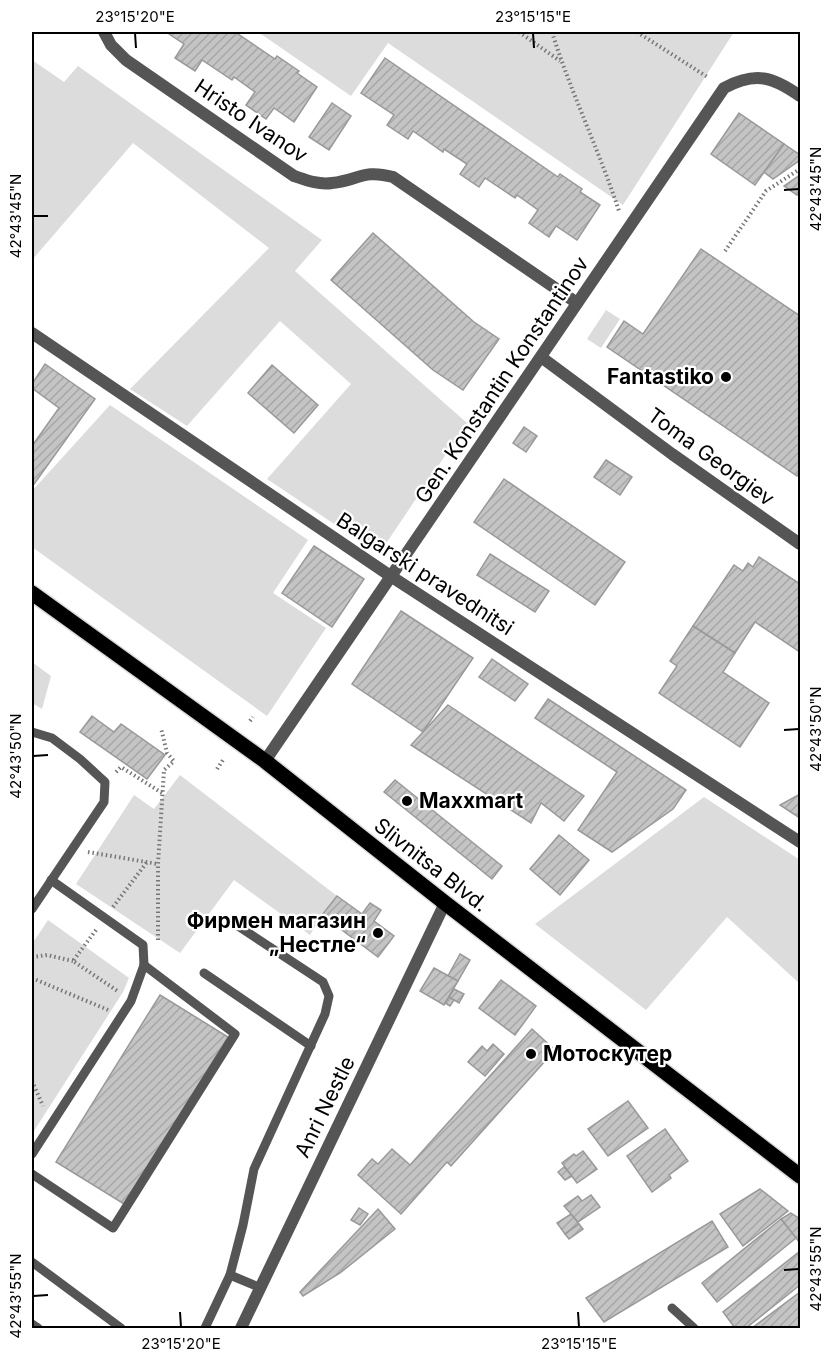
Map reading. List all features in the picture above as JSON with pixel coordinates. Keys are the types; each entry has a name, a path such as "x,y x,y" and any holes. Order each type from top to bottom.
{"main road":[{"name":"Slivnitsa Blvd.","path":"32,593 265,761 445,903 801,1176"}],"street":[{"name":"Hristo Ivanov","path":"104,32 111,45 126,60 294,176 312,182 331,183 364,174 379,173 393,177 577,303"},
{"path":"724,88 744,79 767,78 781,83 801,96"},
{"name":"Gen. Konstantin Konstantinov","path":"265,761 724,88"},
{"name":"Balgarski pravednitsi","path":"32,333 392,577 801,842"},
{"name":"Toma Georgiev","path":"541,357 672,454 801,544"},
{"name":"Anri Nestle","path":"241,1329 445,903"}],"lane":[{"path":"32,732 52,738 105,782 104,802 32,909"},
{"path":"32,1154 122,1016 148,967 143,945 51,880"},
{"path":"205,1329 230,1275 254,1169 326,1014 329,996 323,982 235,924"},
{"path":"32,1174 113,1228 235,1034 148,967"},
{"path":"204,973 311,1046"},
{"path":"32,1262 121,1329"},
{"path":"230,1275 261,1288"},
{"path":"672,1308 694,1329"},
{"path":"32,1324 38,1329"}],"path":[{"path":"519,32 561,61"},
{"path":"552,32 561,61 608,175 626,232"},
{"path":"637,32 724,88"},
{"path":"725,251 766,191 801,169"},
{"path":"148,967 159,935 158,864 164,770 174,760 166,753 161,728"},
{"path":"217,769 223,760"},
{"path":"105,782 121,767 162,794"},
{"path":"72,849 158,864"},
{"path":"32,957 48,955 73,961"},
{"path":"32,978 122,1016"},
{"path":"32,1081 52,1123"}],"shaded area":[{"path":"258,32 734,32 623,205 388,43 351,96"},
{"path":"32,60 64,82 78,66 322,240 295,271 467,423 379,554 267,479 351,384 280,321 187,426 130,389 269,248 133,143 32,260"},
{"path":"606,310 620,319 601,348 587,339"},
{"path":"110,405 308,540 273,593 326,628 267,716 32,547 32,491"},
{"path":"32,662 51,676 42,709 32,703"},
{"path":"180,775 337,896 310,935 234,880 180,953 76,884 134,795 154,809"},
{"path":"704,797 800,860 800,984 727,917 646,1010 535,924"},
{"path":"48,920 129,978 123,992 32,1134 32,944"}],"building":[{"path":"166,32 235,32 275,59 277,56 317,87 294,122 274,108 266,119 246,105 255,92 234,77 232,80 202,60 195,71 175,58 184,44"},
{"path":"385,58 558,177 560,174 582,189 580,192 600,205 577,240 556,226 549,237 529,223 538,210 517,195 515,198 485,178 479,187 460,174 467,164 444,149 443,152 413,131 408,139 387,125 394,115 361,93"},
{"path":"332,103 351,116 329,150 309,137"},
{"path":"739,113 784,144 755,185 711,154"},
{"path":"784,144 800,155 800,160 773,179 764,172"},
{"path":"800,175 800,193 797,195 784,186"},
{"path":"373,233 474,322 499,339 463,390 433,370 331,280"},
{"name":"Fantastiko","path":"701,249 800,316 800,471 797,476 607,347 624,321 643,334"},
{"path":"45,364 95,399 32,487 32,446 59,408 32,388 32,384"},
{"path":"272,365 318,405 294,433 248,393"},
{"path":"524,427 537,436 526,452 513,443"},
{"path":"606,460 632,477 620,495 594,477"},
{"path":"504,479 625,562 595,605 474,522"},
{"path":"314,546 364,579 332,627 282,593"},
{"path":"490,554 549,591 535,612 477,575"},
{"path":"759,557 800,584 800,652 755,622 735,653 693,626 734,565 743,571 748,563 753,567"},
{"path":"401,611 473,658 423,732 352,684"},
{"path":"693,626 735,653 723,672 769,703 740,747 659,693 677,666 670,661"},
{"path":"492,659 528,684 515,701 479,677"},
{"path":"548,699 686,790 673,809 612,852 578,830 617,772 535,718"},
{"path":"448,705 584,796 564,821 541,803 531,823 411,745"},
{"path":"92,716 114,732 121,724 165,755 147,779 80,732"},
{"path":"395,780 502,866 492,879 384,792"},
{"path":"800,794 800,818 780,805"},
{"path":"559,835 589,860 560,895 530,869"},
{"path":"337,896 362,914 370,903 381,910 374,921 394,936 378,957 322,915"},
{"path":"460,954 470,960 458,981 448,976"},
{"path":"434,968 458,981 444,1005 420,991"},
{"path":"501,980 536,1006 515,1035 479,1008"},
{"path":"454,989 464,994 459,1003 449,997"},
{"path":"160,995 228,1037 124,1204 56,1162"},
{"path":"449,997 454,1000 450,1006 445,1003"},
{"path":"532,1029 555,1050 451,1166 447,1162 401,1214 358,1175 372,1159 378,1164 392,1149 410,1165"},
{"path":"493,1044 504,1054 485,1076 468,1062 482,1046 487,1051"},
{"path":"628,1101 648,1128 608,1156 588,1129"},
{"path":"665,1129 688,1161 652,1192 627,1156"},
{"path":"583,1151 597,1169 577,1183 562,1163 574,1154 576,1156"},
{"path":"564,1167 572,1176 565,1180 558,1172"},
{"path":"760,1189 788,1211 743,1246 720,1214"},
{"path":"591,1195 600,1207 578,1222 564,1206 578,1196 582,1201"},
{"path":"359,1208 368,1214 360,1225 351,1220"},
{"path":"378,1209 395,1229 340,1273 303,1296 300,1292"},
{"path":"791,1213 800,1219 800,1243 781,1219"},
{"path":"571,1214 579,1224 565,1234 557,1223"},
{"path":"781,1219 796,1238 717,1302 702,1283"},
{"path":"712,1221 728,1247 604,1322 586,1298"},
{"path":"579,1224 583,1229 569,1239 565,1234"},
{"path":"800,1251 800,1285 746,1328 735,1328 723,1312"},
{"path":"800,1292 799,1328 752,1328"}],"place":[{"name":"Fantastiko","path":"726,377"},
{"name":"Maxxmart","path":"407,801"},
{"name":"Фирмен магазин „Нестле“","path":"378,933"},
{"name":"Мотоскутер","path":"531,1054"}]}
